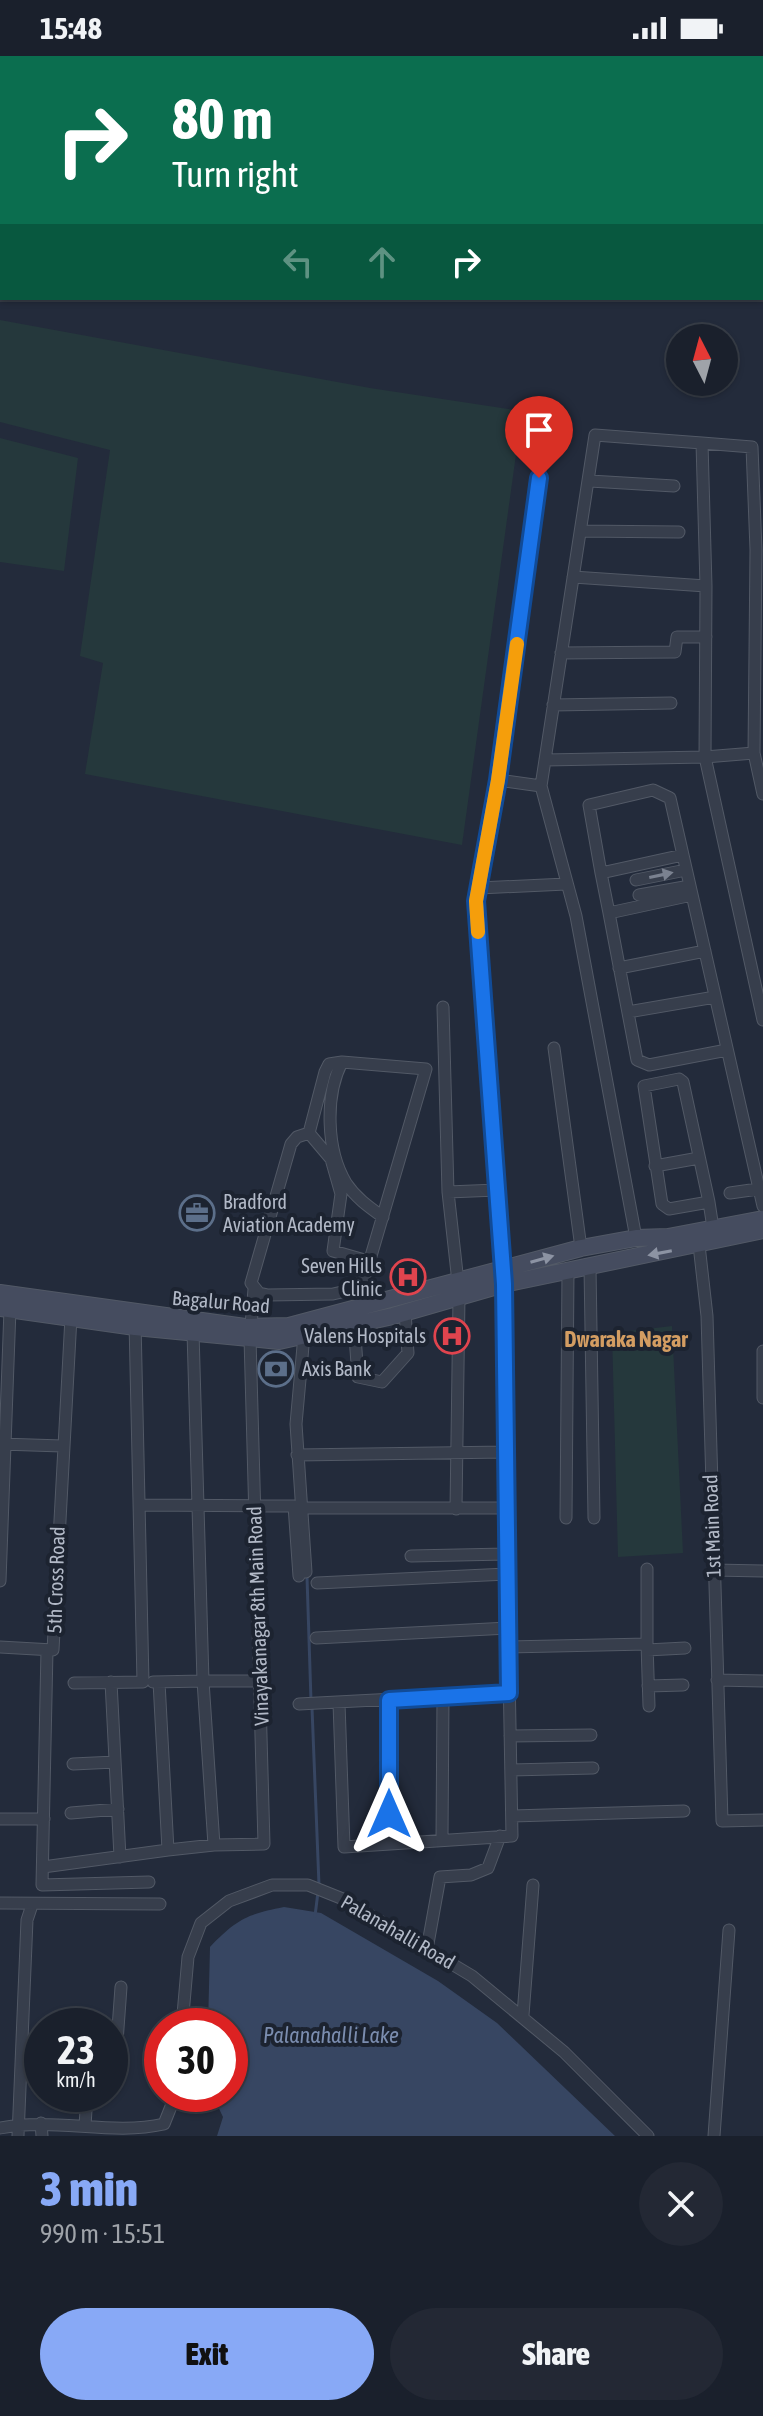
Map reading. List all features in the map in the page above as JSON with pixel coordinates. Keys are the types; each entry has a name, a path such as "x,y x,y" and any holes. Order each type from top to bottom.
{"main road":[{"name":"Bagalur Road","path":"504,1277 590,1267 763,1219"},
{"name":"Bagalur Road","path":"0,1293 193,1332 251,1332 319,1325 357,1316 504,1277 581,1248 636,1238 763,1230"},
{"name":"Bagalur Road","path":"357,1316 405,1313 458,1290"},
{"name":"Bagalur Road","path":"5,1308 71,1317 251,1332"}],"street":[{"path":"339,1703 344,1847 442,1838 512,1836 504,1277 476,901 498,780 547,417"},
{"path":"636,1238 583,947 541,786 595,435 752,447 756,550 754,753 763,794"},
{"path":"702,443 706,586 705,757 763,1020"},
{"path":"590,481 674,486"},
{"path":"581,531 679,532"},
{"path":"573,577 706,586"},
{"path":"561,653 675,652 677,637 706,637"},
{"path":"553,705 671,703"},
{"path":"545,760 754,753"},
{"path":"498,780 541,786"},
{"path":"727,1050 641,1064 589,812 589,805 598,800 653,790 670,798 763,1206"},
{"path":"601,873 683,855"},
{"path":"636,880 686,870"},
{"path":"479,888 566,884"},
{"path":"639,895 691,890"},
{"path":"609,913 691,890"},
{"path":"619,968 705,951"},
{"path":"628,1012 715,997"},
{"path":"443,1007 448,1192 458,1290 456,1509"},
{"path":"554,1048 581,1248"},
{"path":"342,1062 331,1113 336,1155 345,1181 362,1202 383,1217"},
{"path":"254,1289 268,1295 333,1294 355,1289 362,1282 426,1069 342,1062 329,1064 309,1133 331,1159 341,1194 333,1251 368,1261"},
{"name":"1st Main Road","path":"655,1166 642,1091 647,1084 679,1079 683,1082 709,1202 703,1234 722,1821 763,1820"},
{"name":"Vinayakanagar 8th Main Road","path":"214,1845 264,1844 251,1332 254,1289 251,1283 255,1260 291,1144 297,1137 309,1133"},
{"path":"699,1158 655,1166 665,1208 709,1202"},
{"path":"730,1193 758,1189"},
{"path":"448,1192 497,1190"},
{"path":"590,1267 594,1518"},
{"path":"566,1518 568,1271"},
{"path":"355,1289 358,1377 382,1382 408,1353 405,1313"},
{"path":"140,1505 294,1506 302,1574 296,1424 319,1325 333,1294"},
{"path":"0,1581 5,1308"},
{"name":"5th Cross Road","path":"71,1317 53,1650 47,1650 42,1885 149,1882"},
{"path":"135,1320 143,1682"},
{"path":"43,1867 214,1845 203,1681 193,1332"},
{"path":"763,1351 763,1398"},
{"path":"2,1444 62,1446"},
{"path":"297,1455 505,1452"},
{"path":"301,1508 505,1508"},
{"path":"411,1556 506,1554"},
{"path":"647,1569 649,1706"},
{"path":"714,1570 763,1571"},
{"path":"317,1583 507,1574"},
{"path":"316,1638 508,1628"},
{"path":"0,1647 47,1650"},
{"path":"508,1647 685,1648"},
{"path":"717,1680 763,1681"},
{"path":"74,1683 260,1681"},
{"path":"111,1682 120,1857"},
{"path":"159,1682 168,1850"},
{"path":"648,1686 683,1685"},
{"path":"299,1704 509,1693"},
{"path":"442,1838 443,1697"},
{"path":"389,1700 390,1843"},
{"path":"510,1736 591,1735"},
{"path":"73,1764 115,1762"},
{"path":"511,1770 593,1768"},
{"path":"71,1813 118,1809"},
{"path":"512,1816 684,1811"},
{"path":"0,1819 44,1819"},
{"path":"427,1949 440,1877 471,1875 488,1868 500,1836"},
{"name":"Palanahalli Road","path":"184,2008 188,1957 201,1923 229,1901 272,1885 308,1885 343,1899 472,1976 523,2015 648,2136"},
{"path":"523,2015 533,1885"},
{"path":"0,1903 160,1904"},
{"path":"18,2130 27,1920 32,1905"},
{"path":"714,2136 729,1930"},
{"path":"119,2008 121,1987"},
{"path":"85,2126 86,2112"},
{"path":"41,2123 42,2136"},
{"path":"0,2128 18,2130 41,2123 85,2126 122,2134 165,2130"}],"green space":[{"path":"0,320 370,388 522,411 462,845 85,774 103,663 80,656 110,450 0,422"},
{"path":"0,438 78,458 64,571 0,562"},
{"path":"672,1326 683,1553 618,1557 612,1333"}],"water":[{"name":"Palanahalli Lake","path":"284,1907 321,1913 438,1981 497,2023 615,2136 217,2136 223,2117 221,2112 248,2112 248,2008 208,2008 210,1947 227,1930 260,1912"}],"waterway":[{"path":"307,1577 311,1701"},
{"path":"312,1708 319,1885"},
{"path":"315,1916 318,1892"}],"slow traffic":[{"path":"478,932 476,901 498,780 517,644"}],"place":[{"name":"Bradford Aviation Academy","path":"197,1213"},
{"name":"Seven Hills Clinic","path":"408,1277"},
{"name":"Valens Hospitals","path":"452,1336"},
{"name":"Axis Bank","path":"276,1369"}],"district":[{"name":"Dwaraka Nagar","path":"626,1339"}],"route":[{"path":"389,1814 389,1700 509,1693 504,1284 476,901 498,780 539,478"}]}
